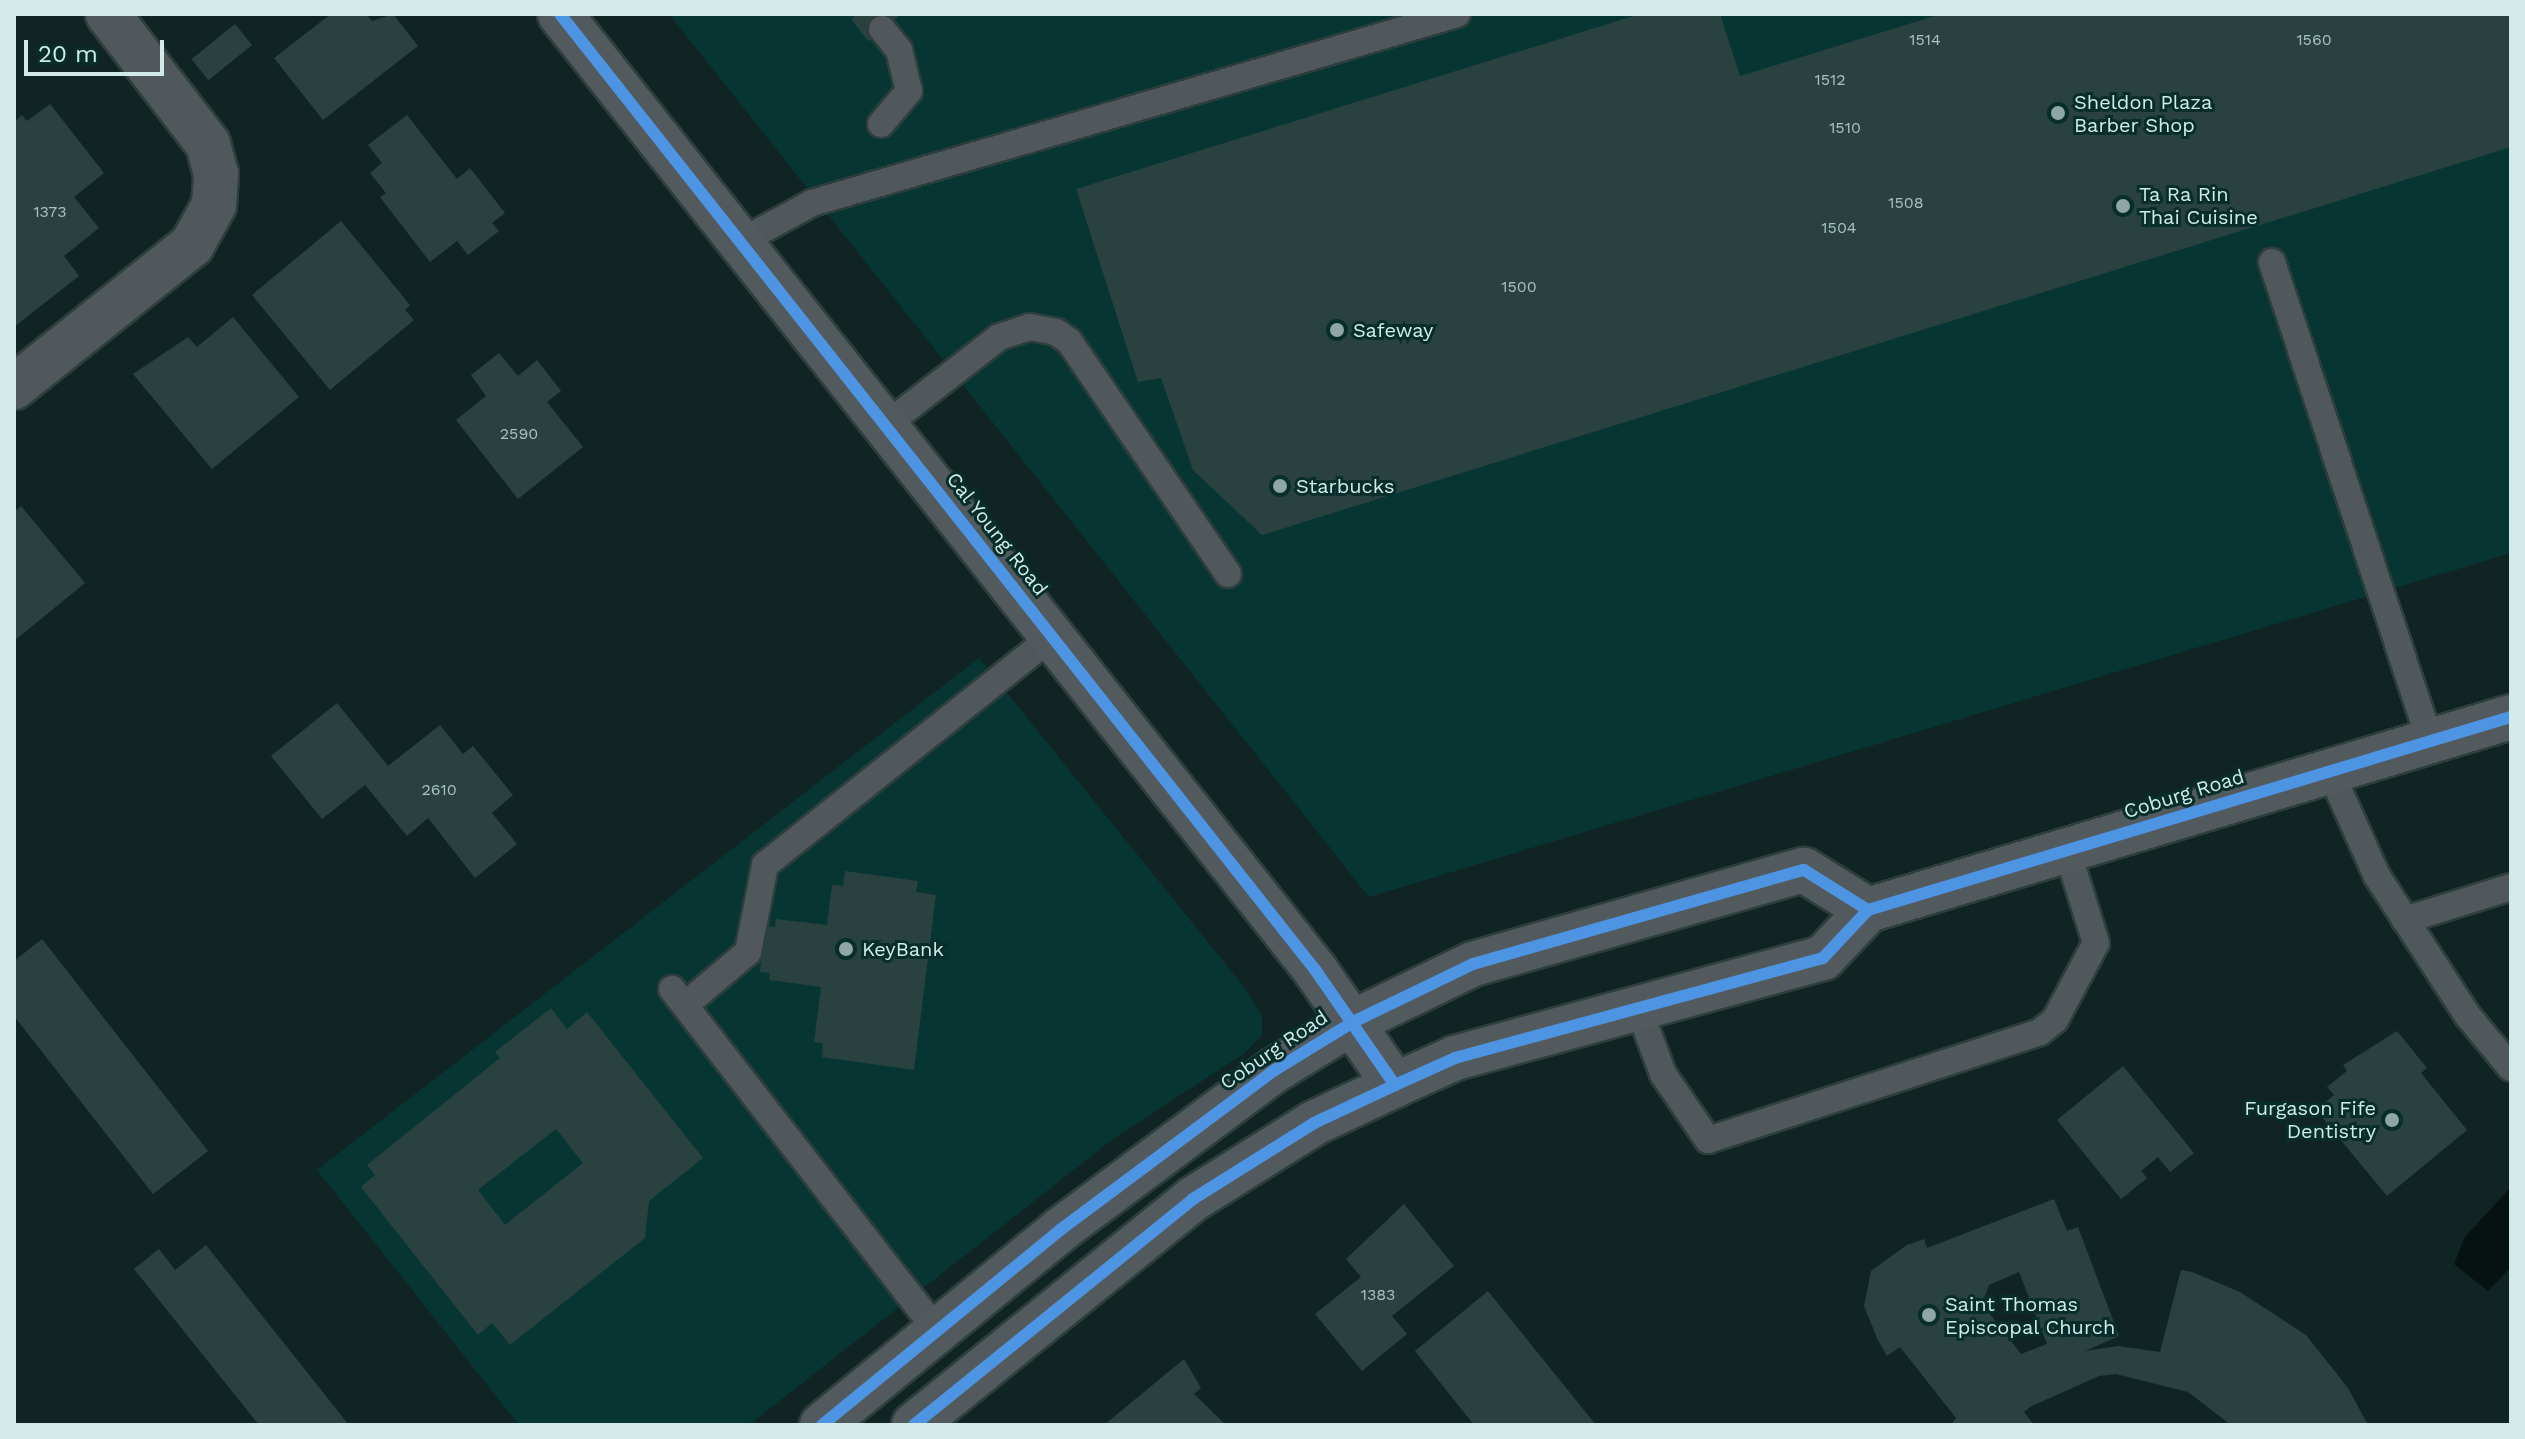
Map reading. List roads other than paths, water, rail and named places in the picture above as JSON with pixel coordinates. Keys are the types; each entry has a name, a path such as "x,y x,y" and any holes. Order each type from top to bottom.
{"main road":[{"name":"Cal Young Road","path":"560,14 1053,636 1353,1022 1395,1085"},
{"name":"Coburg Road","path":"822,1425 1060,1230 1275,1070 1353,1022 1473,964 1804,870 1868,910 2511,717"},
{"path":"916,1424 1193,1199 1314,1123 1455,1058 1823,958 1868,910"}],"street":[{"path":"14,387 192,245 214,205 216,174 208,144 108,14"}],"lane":[{"path":"740,242 812,203 1457,14"},
{"path":"881,124 909,91 899,50 882,29"},
{"path":"2272,262 2430,741"},
{"path":"886,425 999,337 1029,327 1056,332 1069,341 1228,574"},
{"path":"938,1332 678,997 748,952 765,865 1053,636"},
{"path":"2330,771 2377,876 2468,1016 2511,1068"},
{"path":"1639,1009 1663,1074 1708,1140 2040,1032 2055,1020 2096,943 2067,850"},
{"path":"2405,920 2511,887"}],"place":[{"name":"Sheldon Plaza Barber Shop","path":"2058,113"},
{"name":"Ta Ra Rin Thai Cuisine","path":"2123,206"},
{"name":"Safeway","path":"1337,330"},
{"name":"Starbucks","path":"1280,486"},
{"name":"KeyBank","path":"846,949"},
{"name":"Furgason Fife Dentistry","path":"2392,1120"},
{"name":"Saint Thomas Episcopal Church","path":"1929,1315"}]}
